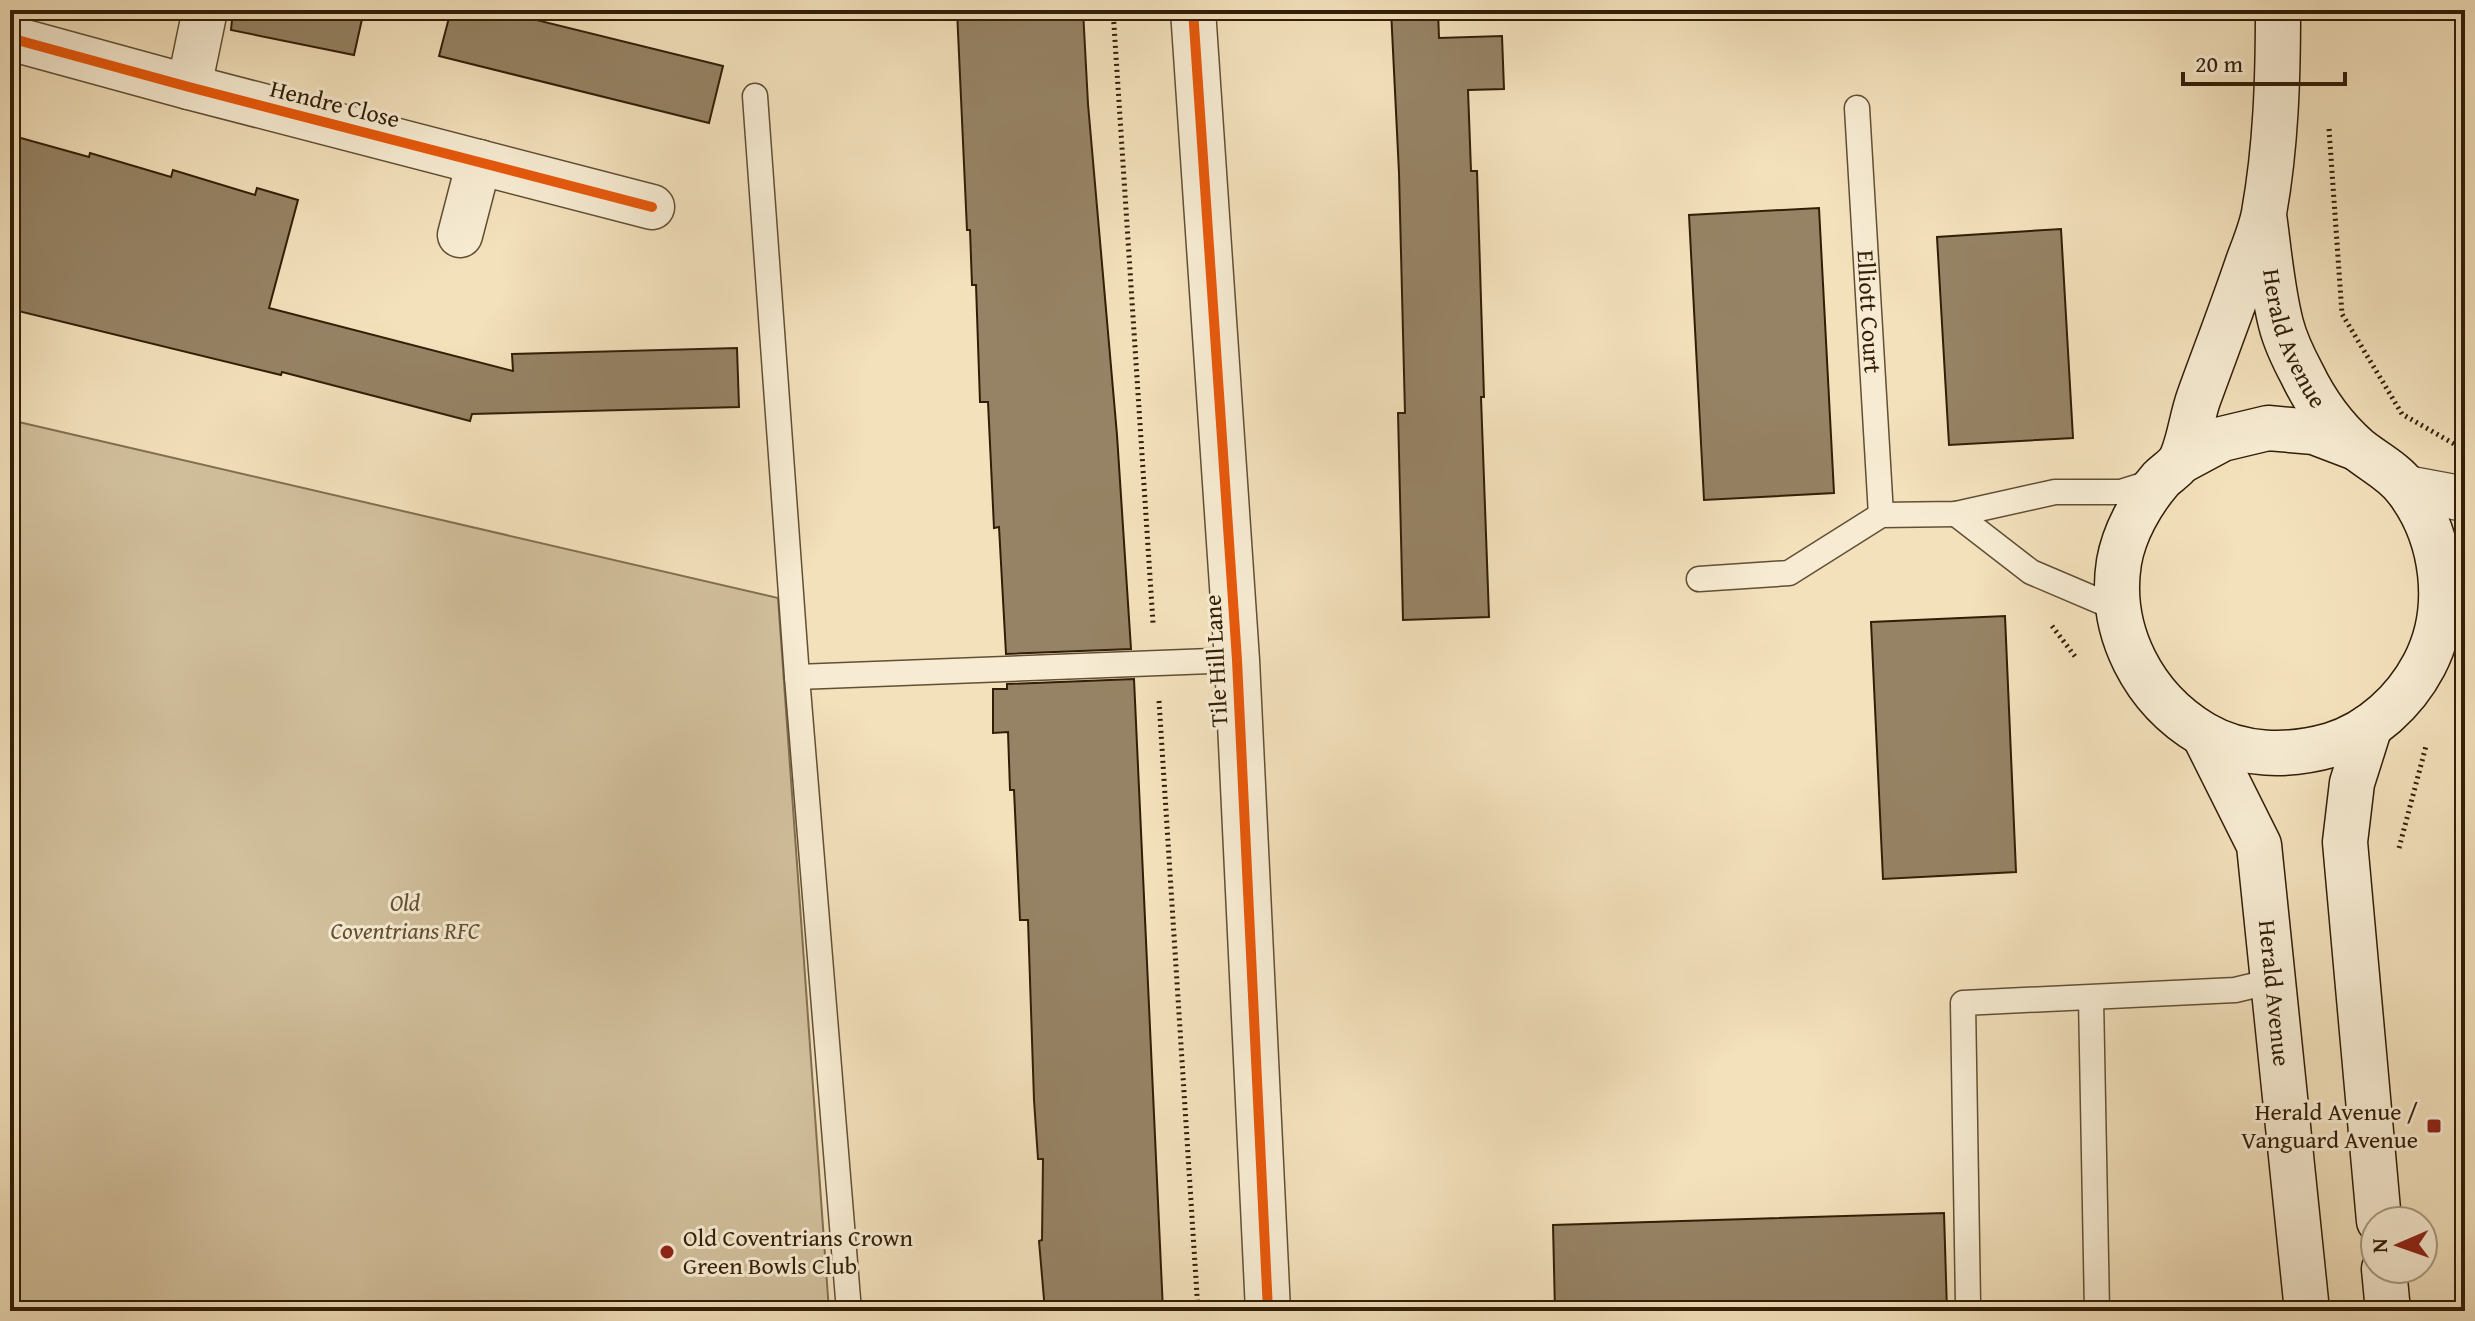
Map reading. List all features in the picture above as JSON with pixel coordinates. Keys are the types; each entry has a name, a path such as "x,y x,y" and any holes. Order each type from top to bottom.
{"main road":[{"path":"189,87 205,10"},
{"name":"Tile Hill Lane","path":"1193,10 1237,660 1268,1311"},
{"name":"Herald Avenue","path":"2264,215 2281,325 2303,376 2326,415 2358,449 2384,466 2406,488 2426,521 2438,557 2442,596 2451,627 2412,686 2393,708 2370,726 2339,742 2306,752 2271,754 2236,748 2204,735 2161,703 2132,660 2118,609 2119,562 2134,518 2171,471 2264,215 2277,98 2278,10"},
{"name":"Hendre Close","path":"10,38 652,207"},
{"path":"460,235 479,162"},
{"path":"2171,471 2222,439 2268,428 2314,432 2358,449"},
{"path":"2406,488 2465,499"},
{"path":"2370,726 2352,783 2345,842 2378,1205"},
{"name":"Herald Avenue","path":"2204,735 2259,845 2307,1311"},
{"path":"2386,1285 2388,1311"}],"lane":[{"path":"755,96 797,677 849,1311"},
{"name":"Elliott Court","path":"1857,108 1881,515"},
{"path":"1699,579 1789,573 1881,515 1956,514 2055,492 2121,492 2171,471"},
{"path":"1956,514 2031,572 2118,609"},
{"path":"797,677 1237,660"},
{"path":"1971,1311 1963,1003 2235,990 2273,981"},
{"path":"2091,998 2097,1311"}],"path":[{"path":"2328,117 2342,314 2402,414 2465,450"},
{"path":"2045,617 2080,662"},
{"path":"2398,860 2399,846 2430,734"}],"green space":[{"name":"Old Coventrians RFC","path":"10,420 778,598 829,1311 10,1311"}],"building":[{"path":"233,10 364,10 354,55 231,30"},
{"path":"451,10 496,10 723,66 709,123 439,56"},
{"path":"957,10 1083,10 1131,649 1006,654 999,527 994,528 988,402 980,402 976,285 972,285 970,230 967,230"},
{"path":"1391,10 1438,10 1439,38 1502,36 1504,89 1468,90 1471,171 1477,171 1489,617 1403,620 1398,413 1405,413"},
{"path":"10,135 89,157 90,153 171,177 173,170 255,195 257,188 298,200 269,308 513,371 512,354 737,348 739,407 472,414 470,421 282,372 281,375 10,309"},
{"path":"1819,208 1834,493 1704,500 1689,215"},
{"path":"2061,229 2073,438 1949,445 1937,237"},
{"path":"2005,616 2016,872 1883,879 1871,622"},
{"path":"1134,679 1163,1311 1045,1311 1039,1241 1042,1240 1043,1159 1038,1159 1034,1100 1028,920 1020,920 1008,732 993,733 993,689 1007,689 1007,684"},
{"path":"1944,1213 1947,1311 1555,1311 1553,1225"}],"cycle path":[{"path":"1193,10 1237,660 1268,1311"},
{"path":"10,38 652,207"}],"place":[{"name":"Herald Avenue / Vanguard Avenue","path":"2434,1126"},
{"name":"Old Coventrians Crown Green Bowls Club","path":"667,1252"}]}
